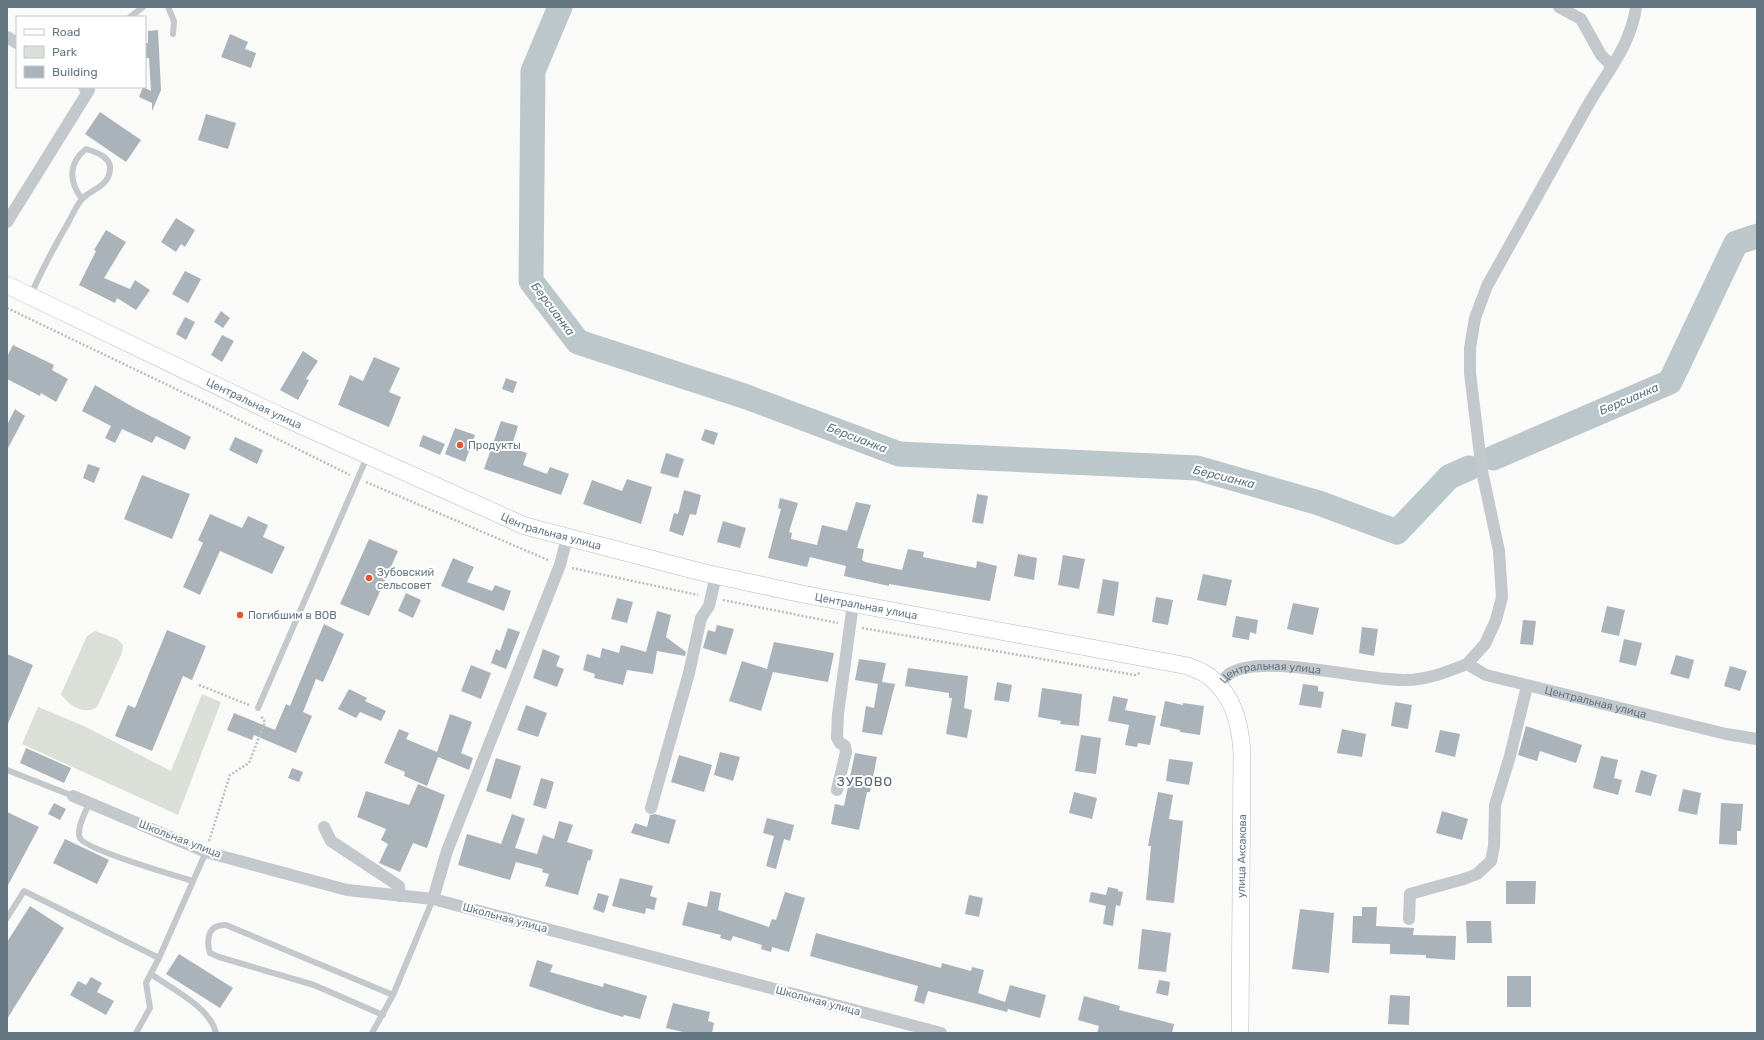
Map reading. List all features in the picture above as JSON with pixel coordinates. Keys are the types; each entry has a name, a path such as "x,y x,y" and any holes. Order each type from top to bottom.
{"street":[{"path":"1559,7 1581,19 1601,55 1612,66"},
{"path":"1467,664 1485,644 1496,620 1502,597 1498,551 1482,471 1470,373 1470,348 1475,318 1487,286 1588,104 1628,41 1634,22 1636,7"},
{"path":"7,37 16,42"},
{"path":"7,222 88,88"},
{"name":"Центральная улица","path":"7,285 276,414 368,456 524,526 567,538 716,575 853,604 1188,666 1210,676 1218,685 1229,674 1261,666 1307,668 1384,680 1406,680 1428,678 1467,664 1486,675 1527,686 1726,734 1757,740"},
{"path":"433,899 447,851 560,565 567,538"},
{"path":"651,808 689,673 701,618 709,606 716,575"},
{"path":"837,790 846,752 845,746 840,743 837,738 838,714 853,604"},
{"name":"улица Аксакова","path":"1218,685 1229,699 1237,714 1242,752 1240,1033"},
{"path":"1409,919 1410,894 1477,874 1491,861 1494,846 1495,805 1510,756 1527,686"},
{"name":"Школьная улица","path":"73,796 206,852 347,890 433,899 941,1033"},
{"path":"324,828 331,841 399,886 400,896"}],"lane":[{"path":"131,16 143,7"},
{"path":"168,7 174,22 173,34"},
{"path":"30,296 46,261 82,199 97,190 109,176 110,168 107,160 96,151 86,149 80,154 73,167 74,188 82,199"},
{"path":"258,708 368,456"},
{"path":"7,770 73,796"},
{"path":"89,803 79,831 80,839 85,844 102,852 193,882"},
{"path":"136,1033 150,1008 146,983 159,958 206,852"},
{"path":"7,918 24,892 159,958"},
{"path":"381,1033 373,1031 393,995 433,899"},
{"path":"383,1014 314,985 219,957 210,953 208,938 212,930 219,925 226,925 393,995"},
{"path":"151,974 206,1012 214,1025 216,1033"}],"path":[{"path":"7,308 358,478"},
{"path":"199,685 258,708 265,722 249,763 230,775 206,852"}],"green space":[{"path":"95,631 117,639 123,645 122,653 97,707 82,710 68,702 61,694 87,636"},
{"path":"202,694 221,702 178,815 22,744 38,707 84,726 171,771"}],"building":[{"path":"158,30 161,90 152,111 152,103 139,97 143,88 151,91 149,58 146,58 148,31"},
{"path":"230,34 248,42 245,49 256,53 251,68 221,57"},
{"path":"100,112 141,140 126,162 85,134"},
{"path":"206,114 236,123 228,149 198,140"},
{"path":"176,218 195,230 185,247 181,244 176,252 161,242"},
{"path":"106,230 126,242 104,278 130,289 135,280 150,290 136,310 117,298 115,303 79,285 96,251 94,250"},
{"path":"185,271 201,279 188,303 172,294"},
{"path":"221,311 230,318 223,328 214,322"},
{"path":"185,317 195,322 186,340 176,334"},
{"path":"222,335 234,341 222,362 211,355"},
{"path":"13,345 54,365 52,370 68,379 56,402 41,393 40,396 7,379 7,357"},
{"path":"303,351 318,361 306,379 309,380 298,400 280,390"},
{"path":"374,357 400,368 389,392 401,397 389,427 338,405 350,375 363,381"},
{"path":"506,378 517,382 513,393 502,389"},
{"path":"95,385 133,407 191,437 185,450 156,436 152,443 122,429 115,443 105,438 111,426 82,411"},
{"path":"15,409 25,416 7,450 7,425"},
{"path":"501,421 518,426 511,448 527,453 523,465 547,474 550,467 569,474 561,495 484,469"},
{"name":"Продукты","path":"455,428 475,435 465,462 445,454"},
{"path":"705,429 718,433 714,445 701,440"},
{"path":"423,435 445,444 440,455 419,446"},
{"path":"235,437 263,450 257,464 229,450"},
{"path":"666,453 684,459 678,478 660,473"},
{"path":"88,464 100,468 94,483 83,478"},
{"path":"142,475 190,494 172,539 124,519"},
{"path":"627,479 652,487 641,524 583,504 592,480 622,491"},
{"path":"684,490 701,495 696,515 690,514 683,536 669,531 674,513 678,514"},
{"path":"977,494 988,496 983,524 972,522"},
{"path":"780,498 798,503 789,532 792,533 791,539 817,545 822,525 847,531 856,502 871,505 857,548 864,549 862,560 865,562 902,570 908,549 924,552 923,557 976,568 977,561 997,566 990,601 889,584 889,586 844,576 846,566 810,557 807,567 768,558 781,509 778,508"},
{"path":"210,514 242,528 248,516 268,525 263,537 285,547 272,574 220,551 200,595 183,587 203,543 198,540"},
{"path":"723,521 746,528 740,548 717,542"},
{"name":"Зубовский сельсовет","path":"369,539 398,551 369,616 340,604"},
{"path":"1018,554 1037,558 1034,580 1014,576"},
{"path":"1063,555 1085,559 1079,589 1058,585"},
{"path":"453,558 474,567 467,582 492,591 495,585 511,591 504,611 441,586"},
{"path":"1203,574 1232,580 1226,606 1197,600"},
{"path":"1103,579 1119,582 1114,616 1097,613"},
{"path":"406,593 421,600 413,618 398,611"},
{"path":"1156,597 1173,600 1168,625 1152,622"},
{"path":"617,598 633,602 627,623 611,619"},
{"path":"1293,603 1319,608 1313,635 1287,629"},
{"path":"1607,606 1625,610 1619,636 1601,632"},
{"path":"657,611 671,615 666,637 686,652 685,656 657,651 653,674 627,670 623,685 594,678 595,674 583,670 587,654 600,658 602,648 619,653 621,645 646,652"},
{"path":"1236,616 1258,620 1256,634 1250,632 1249,640 1232,637"},
{"path":"1523,620 1536,621 1533,645 1520,644"},
{"path":"324,624 344,634 323,682 316,679 303,712 312,716 296,753 254,735 252,740 227,730 234,713 275,730 286,704 290,706"},
{"path":"717,625 734,629 726,655 703,648 708,630 715,632"},
{"path":"1362,627 1378,629 1374,656 1359,653"},
{"path":"508,628 520,632 506,669 491,663 496,649 500,651"},
{"path":"167,630 206,646 192,680 183,676 152,751 115,736 128,705 135,708"},
{"path":"1624,639 1642,643 1636,666 1619,662"},
{"path":"774,642 834,653 828,682 773,672 761,711 729,701 742,661 767,669"},
{"path":"543,649 560,656 556,666 564,669 557,687 533,678"},
{"path":"7,654 33,665 7,726"},
{"path":"1676,655 1694,660 1689,679 1670,674"},
{"path":"859,659 886,663 882,682 895,684 882,735 862,732 866,706 874,708 878,684 855,680"},
{"path":"471,665 491,673 481,699 461,691"},
{"path":"1730,666 1747,671 1740,691 1724,686"},
{"path":"908,668 968,676 964,708 972,710 967,738 946,734 952,698 949,698 949,693 905,686"},
{"path":"997,682 1012,685 1009,702 994,700"},
{"path":"1303,684 1318,686 1318,691 1324,692 1321,708 1299,705"},
{"path":"1042,688 1082,694 1079,726 1060,724 1061,721 1038,717"},
{"path":"349,689 367,698 365,701 386,711 381,721 360,712 356,718 338,709"},
{"path":"1113,696 1128,699 1125,710 1156,716 1150,745 1138,743 1137,747 1125,745 1129,725 1108,721"},
{"path":"1165,701 1183,705 1183,703 1204,706 1200,735 1180,732 1180,730 1160,726"},
{"path":"1395,702 1412,705 1408,729 1391,726"},
{"path":"526,705 547,713 538,737 517,730"},
{"path":"450,714 472,722 461,753 473,758 469,770 438,757 427,786 404,776 405,772 384,763 399,729 409,733 406,739 437,752"},
{"path":"1526,726 1582,745 1576,763 1540,751 1537,761 1518,755"},
{"path":"1342,729 1366,734 1362,757 1337,753"},
{"path":"1440,730 1460,734 1455,757 1435,752"},
{"path":"1081,735 1101,738 1096,774 1075,771"},
{"path":"26,748 71,768 64,783 20,763"},
{"path":"720,752 740,757 733,781 714,775"},
{"path":"855,753 877,757 870,792 867,792 859,830 831,824 835,804 844,806"},
{"path":"679,755 712,765 704,792 671,782"},
{"path":"1601,756 1618,760 1614,778 1622,780 1618,795 1593,788"},
{"path":"496,758 521,766 511,799 486,791"},
{"path":"1169,759 1193,762 1189,785 1166,781"},
{"path":"292,768 303,772 299,782 288,778"},
{"path":"1641,770 1657,775 1651,796 1635,792"},
{"path":"541,778 554,782 546,809 533,805"},
{"path":"418,784 445,795 427,848 413,843 400,872 379,863 388,844 381,840 386,829 357,817 366,791 409,805"},
{"path":"1683,789 1701,793 1697,815 1678,811"},
{"path":"1074,792 1097,798 1092,819 1069,813"},
{"path":"1158,792 1173,795 1169,819 1183,821 1174,903 1146,900 1151,846 1148,846"},
{"path":"54,803 66,809 60,820 48,814"},
{"path":"1721,803 1743,804 1741,831 1737,831 1737,845 1719,844"},
{"path":"1442,811 1468,819 1462,840 1436,833"},
{"path":"7,812 39,827 7,887"},
{"path":"512,814 525,819 515,848 537,854 543,835 554,839 559,821 573,825 567,842 593,850 590,861 588,860 578,895 545,886 549,874 542,872 543,869 516,862 510,880 458,865 467,834 501,844"},
{"path":"655,814 676,820 669,844 631,833 635,823 647,827 650,815"},
{"path":"767,818 794,825 790,841 784,839 776,869 766,866 774,836 763,833"},
{"path":"65,839 109,860 97,884 53,863"},
{"path":"620,878 653,886 650,896 657,898 654,910 646,908 645,914 612,906"},
{"path":"1506,881 1536,881 1535,904 1506,904"},
{"path":"1108,887 1118,889 1118,891 1123,892 1120,906 1116,905 1113,926 1103,924 1106,906 1089,902 1091,892 1106,895"},
{"path":"710,891 721,893 718,910 769,927 772,919 776,920 785,892 805,898 789,952 772,947 771,952 761,949 762,945 733,936 731,941 720,938 721,935 682,925 688,902 707,907"},
{"path":"598,893 609,896 604,913 593,909"},
{"path":"969,895 983,898 979,917 965,914"},
{"path":"30,906 64,928 7,1019 7,942"},
{"path":"1362,907 1377,907 1376,926 1414,928 1413,935 1456,936 1455,960 1426,958 1426,955 1390,954 1390,944 1352,943 1353,916 1362,916"},
{"path":"1300,909 1334,913 1329,973 1292,969"},
{"path":"1466,921 1491,921 1492,943 1467,943"},
{"path":"1142,929 1171,933 1166,972 1138,969"},
{"path":"816,933 941,968 942,963 971,971 972,967 984,970 978,993 1005,1002 1010,985 1046,995 1040,1018 1008,1009 1007,1012 928,991 924,1004 914,1001 918,986 810,956"},
{"path":"179,954 233,988 220,1008 166,974"},
{"path":"537,960 553,965 550,972 603,987 604,983 647,996 640,1019 624,1015 623,1017 596,1009 529,986"},
{"path":"1507,976 1531,976 1531,1007 1507,1007"},
{"path":"91,977 102,983 97,992 114,1001 106,1015 70,995 78,981 86,985"},
{"path":"1159,980 1170,982 1168,996 1156,993"},
{"path":"1390,995 1410,996 1409,1025 1388,1024"},
{"path":"1084,996 1120,1006 1119,1010 1174,1024 1172,1033 1097,1033 1099,1026 1078,1020"},
{"path":"673,1003 710,1012 708,1021 714,1023 712,1033 687,1033 666,1028"}],"waterway":[{"name":"Берсианка","path":"560,7 533,71 531,281 578,342 744,396 899,454 1197,468 1319,503 1397,532 1449,477 1469,468"},
{"name":"Берсианка","path":"1493,458 1670,382 1736,243 1757,236"}],"place":[{"name":"Продукты","path":"460,445"},
{"name":"Зубовский сельсовет","path":"369,578"},
{"name":"Погибшим в ВОВ","path":"240,615"}],"district":[{"name":"ЗУБОВО","path":"865,781"}]}
